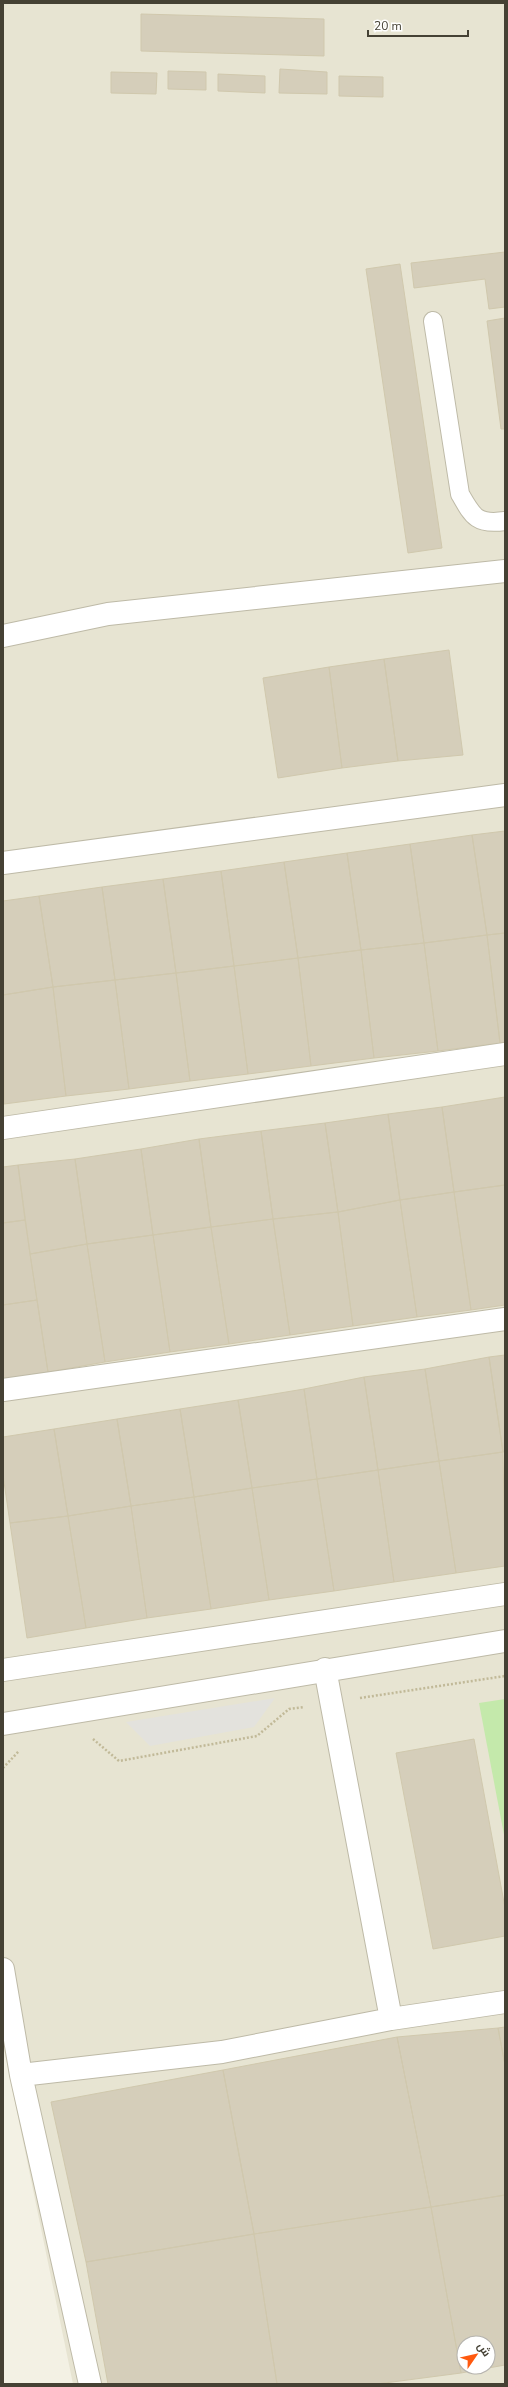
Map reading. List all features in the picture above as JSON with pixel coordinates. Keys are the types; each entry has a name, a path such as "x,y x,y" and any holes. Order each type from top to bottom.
{"street":[{"path":"3,636 108,614 505,572"},
{"path":"3,863 505,794"},
{"path":"3,1128 505,1054"},
{"path":"3,1390 505,1319"},
{"path":"3,1670 505,1594"},
{"path":"3,1724 325,1669 505,1641"},
{"path":"325,1669 391,2019"},
{"path":"3,1969 21,2075 90,2384"},
{"path":"21,2075 222,2052 391,2019 505,2002"}],"lane":[{"path":"433,321 460,494 472,514 488,524 505,521"}],"path":[{"path":"89,1736 119,1761 257,1736 289,1709 505,1676"},
{"path":"3,1768 24,1746"}],"shaded area":[{"path":"3,3 505,3 505,2384 73,2384 3,2044"},
{"path":"275,1698 254,1727 150,1746 126,1722"}],"green space":[{"path":"505,1699 505,1840 479,1703"}],"building":[{"path":"141,14 324,19 324,56 141,51"},
{"path":"280,69 327,72 327,94 279,93"},
{"path":"168,71 206,72 206,90 168,89"},
{"path":"111,72 157,73 156,94 111,93"},
{"path":"218,74 265,76 265,93 218,91"},
{"path":"339,76 383,77 383,97 339,96"},
{"path":"505,252 505,307 489,309 485,279 414,288 411,263"},
{"path":"400,264 442,548 408,553 366,269"},
{"path":"505,318 505,429 501,429 487,321"},
{"path":"449,650 463,755 398,761 384,659"},
{"path":"384,659 398,761 342,768 329,667"},
{"path":"329,667 342,768 278,778 263,678"},
{"path":"505,831 505,933 487,935 472,835"},
{"path":"472,835 487,935 424,943 410,844"},
{"path":"410,844 424,943 361,950 347,853"},
{"path":"347,853 361,950 298,958 284,862"},
{"path":"284,862 298,958 234,966 221,871"},
{"path":"221,871 234,966 176,973 163,879"},
{"path":"163,879 176,973 115,980 102,887"},
{"path":"102,887 115,980 53,987 39,896"},
{"path":"39,896 53,987 3,995 3,901"},
{"path":"505,933 505,1042 500,1043 487,935"},
{"path":"487,935 500,1043 438,1051 424,943"},
{"path":"424,943 438,1051 374,1058 361,950"},
{"path":"361,950 374,1058 311,1066 298,958"},
{"path":"298,958 311,1066 248,1074 234,966"},
{"path":"234,966 248,1074 190,1081 176,973"},
{"path":"176,973 190,1081 129,1089 115,980"},
{"path":"115,980 129,1089 66,1096 53,987"},
{"path":"53,987 66,1096 4,1104 3,995"},
{"path":"505,1097 505,1185 454,1192 442,1107"},
{"path":"442,1107 454,1192 400,1200 388,1114"},
{"path":"388,1114 400,1200 338,1212 325,1123"},
{"path":"325,1123 338,1212 273,1219 261,1131"},
{"path":"261,1131 273,1219 211,1227 199,1139"},
{"path":"199,1139 211,1227 153,1235 141,1149"},
{"path":"141,1149 153,1235 87,1244 75,1159"},
{"path":"75,1159 87,1244 30,1254 18,1165"},
{"path":"18,1165 25,1220 3,1223 3,1167"},
{"path":"505,1185 505,1305 471,1310 454,1192"},
{"path":"454,1192 471,1310 417,1317 400,1200"},
{"path":"400,1200 417,1317 353,1326 338,1212"},
{"path":"338,1212 353,1326 290,1335 273,1219"},
{"path":"273,1219 290,1335 229,1344 211,1227"},
{"path":"25,1220 37,1300 3,1305 3,1223"},
{"path":"211,1227 229,1344 170,1352 153,1235"},
{"path":"153,1235 170,1352 105,1362 87,1244"},
{"path":"87,1244 105,1362 48,1372 30,1254"},
{"path":"37,1300 48,1372 3,1379 3,1305"},
{"path":"505,1355 505,1452 503,1452 489,1357"},
{"path":"489,1357 503,1452 439,1461 425,1369"},
{"path":"425,1369 439,1461 378,1470 364,1377"},
{"path":"364,1377 378,1470 317,1479 304,1389"},
{"path":"304,1389 317,1479 252,1488 238,1400"},
{"path":"238,1400 252,1488 194,1497 180,1409"},
{"path":"180,1409 194,1497 131,1506 117,1419"},
{"path":"117,1419 131,1506 68,1516 54,1429"},
{"path":"54,1429 68,1516 10,1523 3,1475 3,1437"},
{"path":"503,1452 505,1566 456,1573 439,1461"},
{"path":"439,1461 456,1573 394,1582 378,1470"},
{"path":"378,1470 394,1582 334,1591 317,1479"},
{"path":"317,1479 334,1591 269,1600 252,1488"},
{"path":"252,1488 269,1600 211,1609 194,1497"},
{"path":"194,1497 211,1609 147,1618 131,1506"},
{"path":"131,1506 147,1618 86,1628 68,1516"},
{"path":"68,1516 86,1628 27,1638 10,1523"},
{"path":"474,1739 505,1908 505,1936 433,1949 396,1753"},
{"path":"505,2027 505,2065 498,2028"},
{"path":"498,2028 505,2065 505,2195 431,2207 397,2037"},
{"path":"397,2037 431,2207 254,2234 223,2070"},
{"path":"223,2070 254,2234 86,2262 51,2102"},
{"path":"505,2195 505,2365 496,2367 496,2335 456,2335 456,2345 431,2207"},
{"path":"431,2207 456,2345 456,2374 377,2384 277,2384 254,2234"},
{"path":"254,2234 277,2384 108,2384 86,2262"}]}
